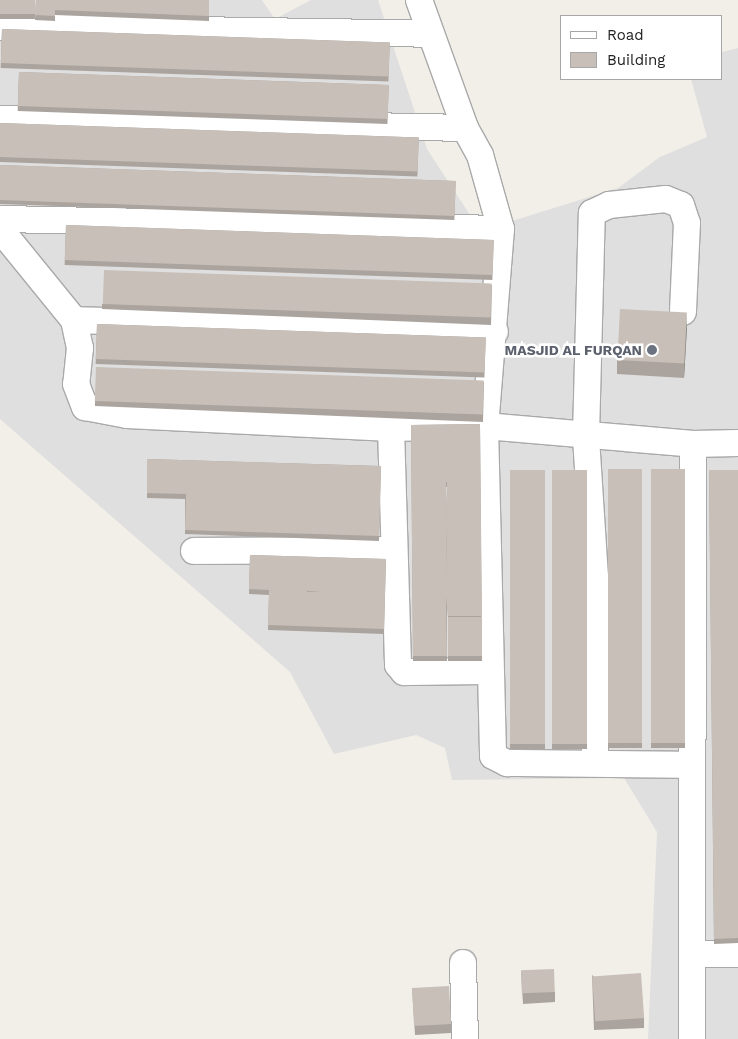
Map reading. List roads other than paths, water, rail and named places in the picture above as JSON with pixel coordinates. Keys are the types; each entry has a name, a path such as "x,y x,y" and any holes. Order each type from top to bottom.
{"street":[{"path":"419,0 428,34 464,128 480,155 501,229 495,332 485,426 490,746 499,761 690,765"},
{"path":"0,27 428,34"},
{"path":"0,119 464,128"},
{"path":"595,763 596,577 586,436 592,213 609,205 666,199 681,205 687,223 683,312"},
{"path":"0,218 501,229"},
{"path":"0,229 74,320 80,348 76,384 84,407 127,415 391,428 485,426 693,444 738,443"},
{"path":"74,320 495,332"},
{"path":"391,428 392,550 401,669 489,671"},
{"path":"692,1039 693,954 690,765 693,444"},
{"path":"194,551 392,550"},
{"path":"693,954 738,954"},
{"path":"463,963 465,1039"}],"place":[{"name":"MASJID AL FURQAN","path":"652,350"}]}
